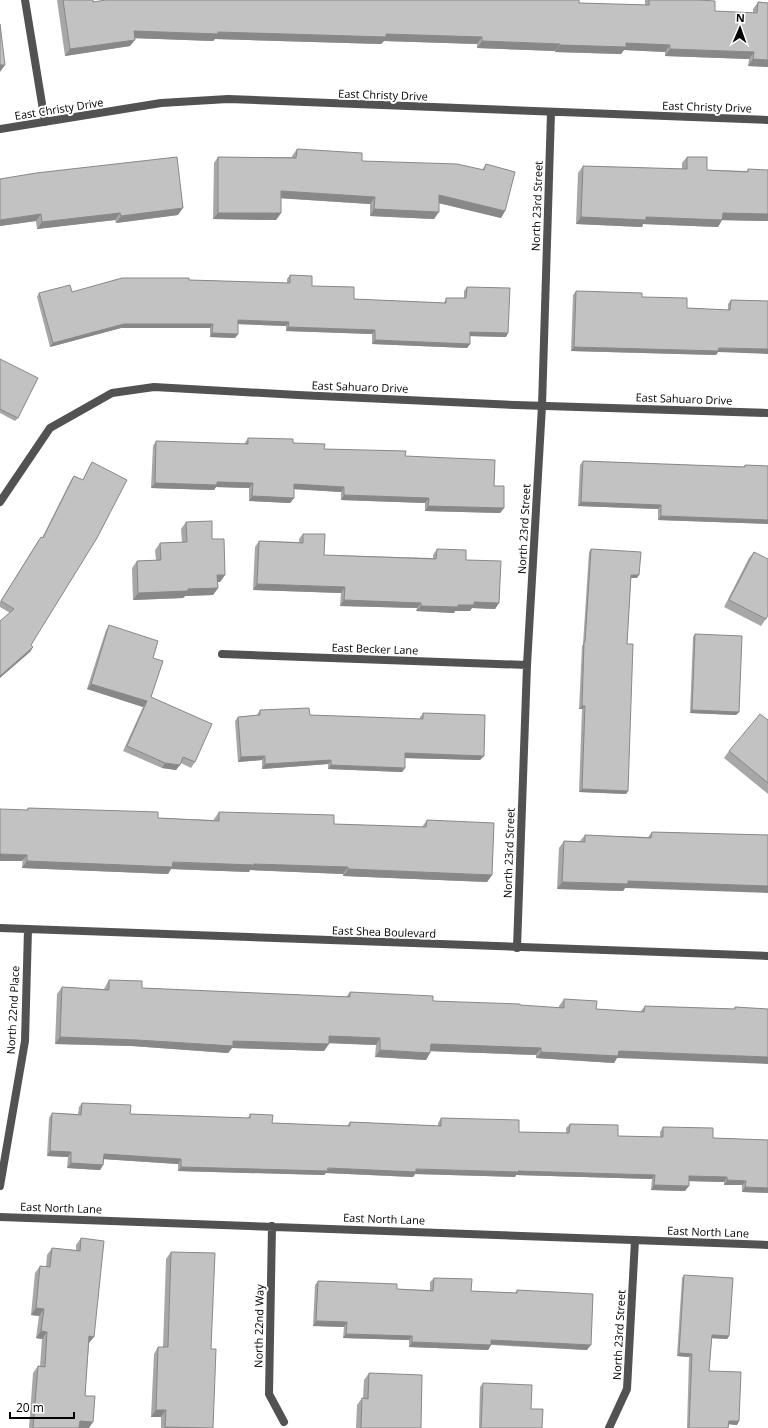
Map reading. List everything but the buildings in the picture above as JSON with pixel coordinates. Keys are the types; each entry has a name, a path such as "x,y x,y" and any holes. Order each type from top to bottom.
{"street":[{"path":"25,0 45,122"},
{"name":"East Christy Drive","path":"0,129 161,103 228,99 768,120"},
{"name":"North 23rd Street","path":"517,948 526,665 542,406 551,112"},
{"name":"East Sahuaro Drive","path":"0,502 3,491 50,428 112,393 154,387 306,396 542,406 768,413"},
{"name":"East Becker Lane","path":"222,654 526,665"},
{"name":"East Shea Boulevard","path":"0,928 768,956"},
{"name":"North 22nd Place","path":"0,1186 25,1041 28,929"},
{"name":"East North Lane","path":"0,1217 768,1245"},
{"name":"North 22nd Way","path":"272,1226 268,1394 284,1422"},
{"name":"North 23rd Street","path":"609,1428 628,1389 635,1240"}]}
